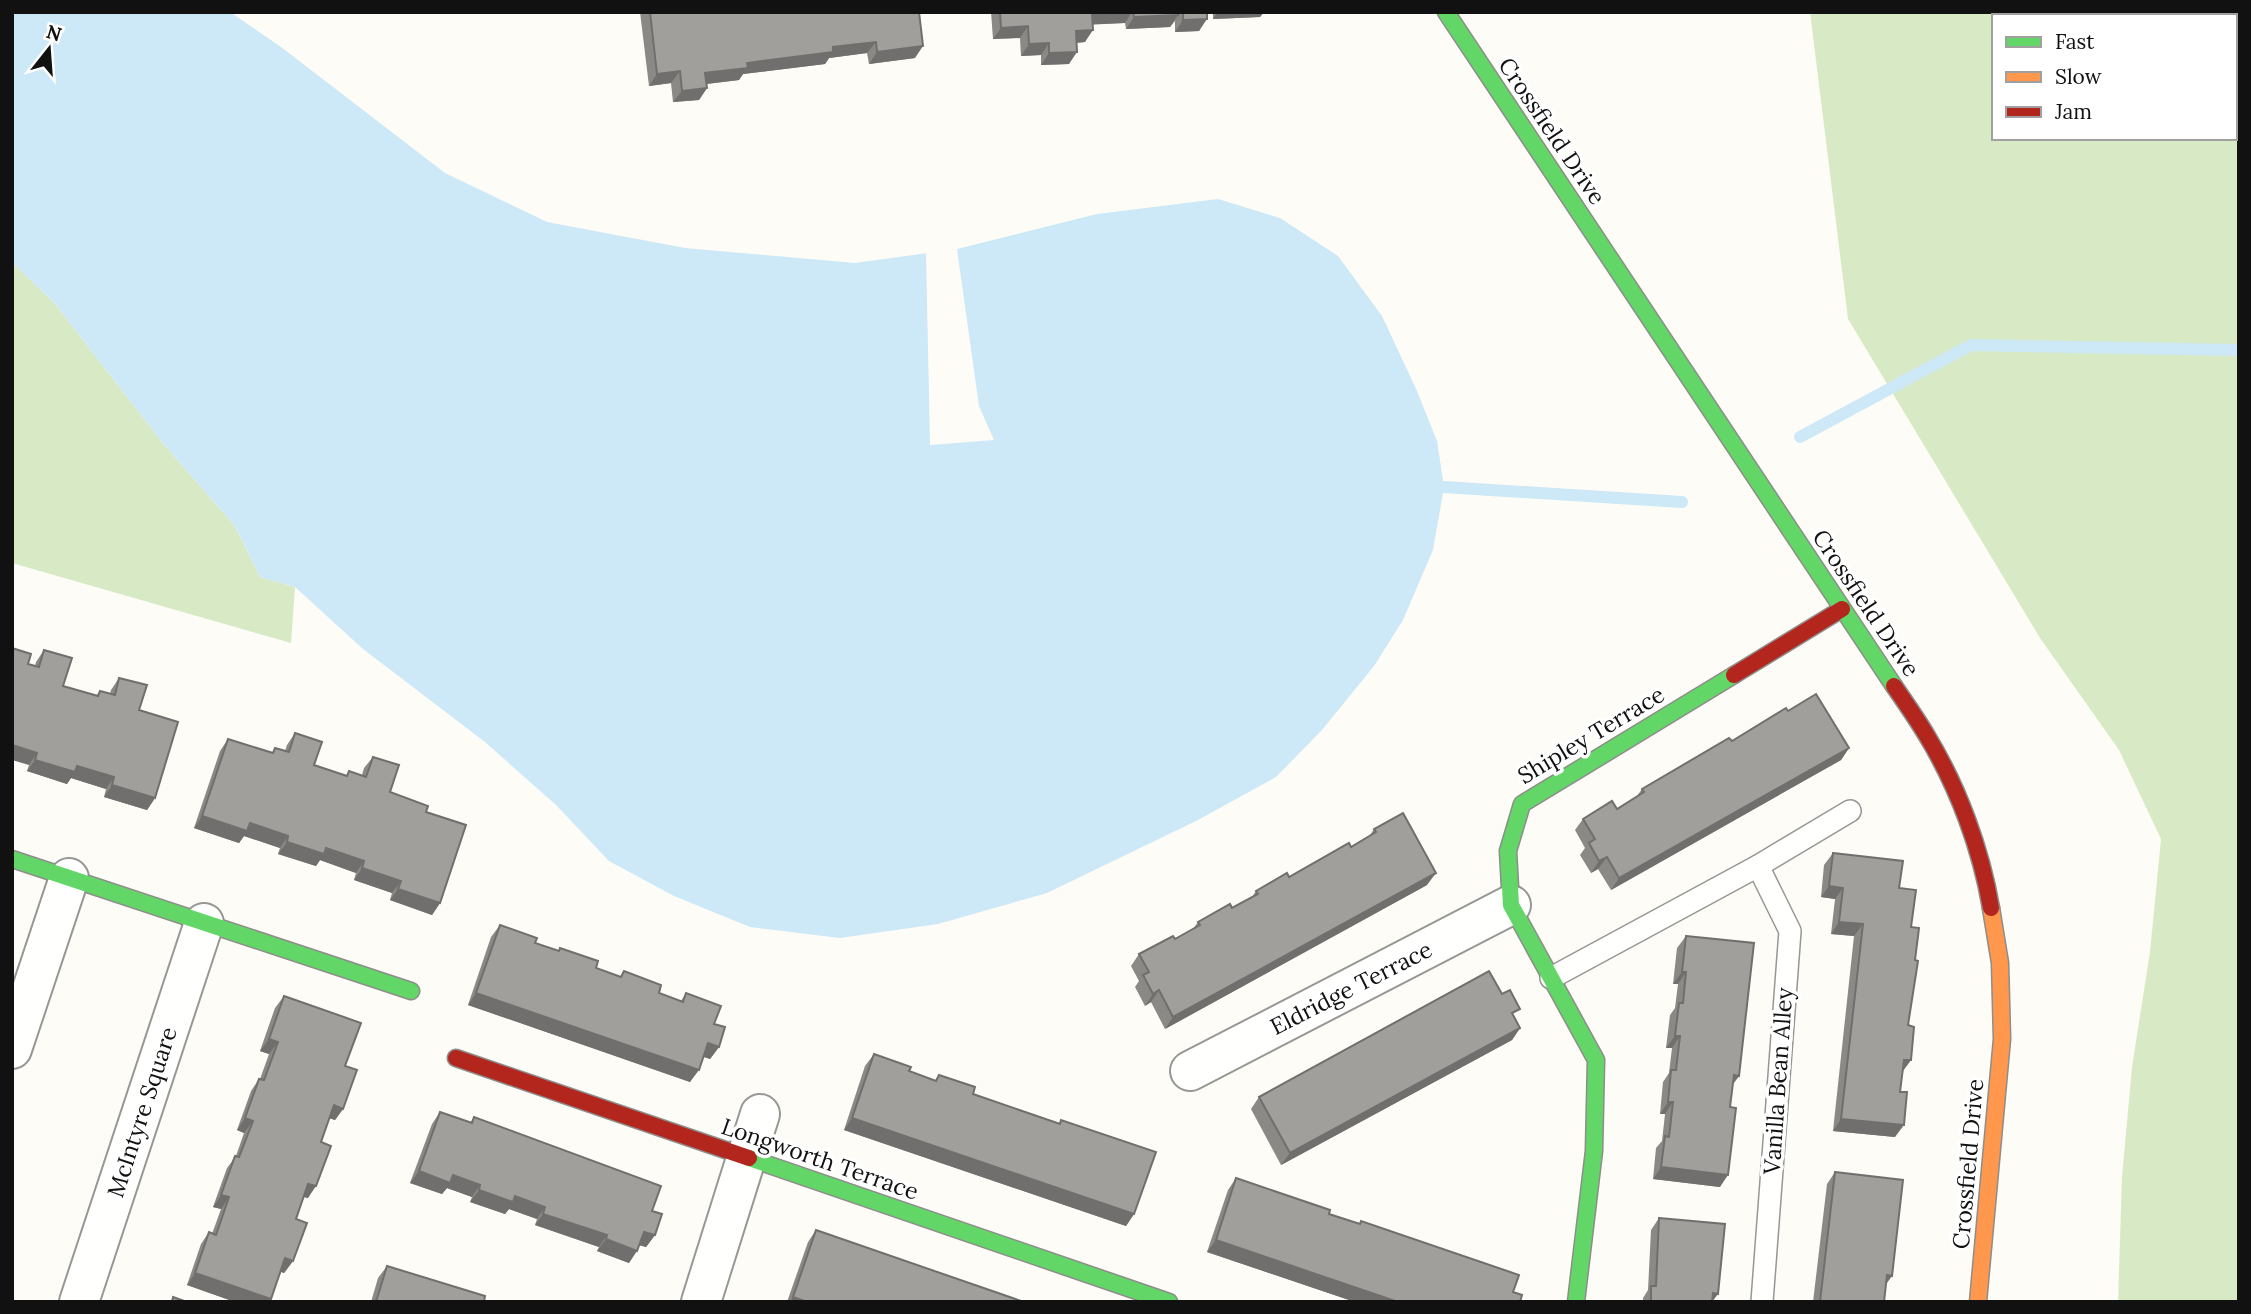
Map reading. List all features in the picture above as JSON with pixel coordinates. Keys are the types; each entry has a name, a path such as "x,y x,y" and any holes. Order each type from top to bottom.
{"street":[{"name":"Crossfield Drive","path":"1446,12 1928,737 1963,810 1987,887 2000,963 2002,1040 1978,1302"},
{"name":"Shipley Terrace","path":"1576,1302 1594,1151 1596,1060 1511,905 1508,851 1522,804 1842,608"},
{"path":"12,859 411,991"},
{"path":"12,1049 69,878"},
{"name":"Eldridge Terrace","path":"1190,1070 1511,905"},
{"name":"McIntyre Square","path":"79,1302 204,923"},
{"name":"Longworth Terrace","path":"456,1058 1169,1302"},
{"path":"701,1302 760,1114"}],"lane":[{"path":"1551,978 1758,866 1850,811"},
{"name":"Vanilla Bean Alley","path":"1758,866 1790,931 1762,1302"}],"green space":[{"path":"1810,12 2239,12 2239,1302 2118,1302 2122,1177 2132,1067 2150,952 2161,839 2119,750 2040,638 1848,319"},
{"path":"12,262 56,305 161,441 235,526 260,577 295,587 291,643 12,563"}],"water":[{"path":"12,12 230,12 281,47 445,173 547,222 685,248 855,263 957,249 1097,214 1218,199 1280,218 1338,256 1382,316 1417,391 1437,441 1444,487 1433,550 1403,620 1374,666 1322,730 1276,777 1198,820 1047,893 938,924 840,938 750,927 674,896 609,861 556,805 485,742 363,649 295,587 260,577 235,526 161,441 56,305 12,262"}],"pier":[{"path":"957,249 979,406 994,440 930,445 926,252"}],"building":[{"path":"650,12 919,12 923,46 877,52 876,42 833,47 833,52 747,63 748,68 705,73 707,88 682,91 680,71 657,74"},
{"path":"1000,12 1104,12 1092,13 1093,30 1076,31 1077,52 1049,53 1049,43 1029,44 1028,26 1001,28"},
{"path":"1133,12 1179,12 1178,15 1134,17"},
{"path":"1183,12 1207,12 1207,19 1183,20"},
{"path":"12,648 31,654 28,664 39,667 44,650 72,658 63,686 98,696 100,691 115,695 119,678 147,685 139,710 178,722 155,798 112,785 114,777 77,766 75,772 35,760 37,753 12,745"},
{"path":"1816,694 1849,748 1619,878 1607,857 1599,861 1589,843 1595,839 1583,819 1612,801 1617,809 1644,792 1642,789 1729,738 1732,741 1786,708 1788,711"},
{"path":"295,733 322,742 314,765 347,776 349,771 366,777 373,757 399,765 390,792 428,806 426,812 466,825 440,903 398,889 401,881 362,868 364,861 326,848 324,854 287,842 288,836 250,823 247,831 202,816 228,739 273,753 275,748 289,752"},
{"path":"1403,813 1436,873 1173,1017 1159,990 1153,994 1143,975 1149,972 1139,954 1173,936 1175,939 1230,904 1232,908 1258,894 1256,891 1287,873 1289,877 1349,843 1351,847 1376,832 1374,829"},
{"path":"1833,853 1903,861 1899,888 1916,890 1911,927 1919,928 1915,960 1918,961 1908,1025 1914,1027 1911,1060 1904,1060 1900,1092 1907,1092 1904,1125 1841,1119 1863,924 1839,922 1843,888 1829,886"},
{"path":"500,925 537,938 535,943 598,961 596,968 621,977 624,971 661,985 659,993 683,1002 686,993 721,1006 714,1024 725,1027 719,1047 708,1043 699,1070 476,993"},
{"path":"1686,936 1754,943 1739,1076 1734,1075 1730,1107 1736,1108 1728,1175 1661,1167 1665,1136 1669,1137 1673,1102 1668,1102 1671,1070 1676,1070 1680,1036 1675,1036 1679,1003 1683,1003 1686,972 1682,972"},
{"path":"1489,971 1502,994 1510,990 1520,1009 1512,1013 1520,1028 1290,1153 1259,1097"},
{"path":"284,996 361,1023 345,1066 357,1070 343,1109 334,1105 321,1142 331,1146 316,1186 308,1184 296,1219 307,1223 293,1261 285,1258 271,1299 195,1273 209,1232 216,1235 229,1197 221,1195 235,1156 239,1157 253,1121 245,1118 259,1079 264,1080 278,1042 269,1039"},
{"path":"874,1054 911,1067 909,1071 936,1081 939,1075 975,1087 973,1094 1060,1124 1061,1120 1156,1152 1134,1214 852,1118"},
{"path":"440,1112 472,1123 474,1117 661,1186 652,1211 662,1214 655,1235 644,1232 637,1251 606,1239 607,1235 543,1214 545,1207 515,1196 513,1202 479,1190 480,1185 453,1175 450,1183 419,1171"},
{"path":"1835,1172 1903,1180 1892,1276 1887,1275 1884,1302 1820,1302"},
{"path":"1236,1178 1330,1210 1329,1214 1360,1224 1361,1221 1519,1275 1513,1292 1522,1295 1520,1302 1398,1302 1216,1240"},
{"path":"1659,1218 1725,1224 1718,1294 1713,1293 1712,1302 1651,1302 1651,1286 1656,1286"},
{"path":"816,1230 1024,1302 807,1302 793,1297"},
{"path":"387,1266 485,1296 484,1302 376,1302"},
{"path":"173,1297 187,1302 172,1302"}],"waterway":[{"path":"1800,437 1971,345 2239,350"},
{"path":"1444,487 1682,502"}],"traffic: fast":[{"path":"1446,12 1894,686"},
{"path":"1576,1302 1594,1151 1596,1060 1511,905 1508,851 1522,804 1734,675"},
{"path":"12,859 411,991"},
{"path":"749,1158 1169,1302"}],"traffic: slow":[{"path":"1978,1302 2002,1039 2000,963 1991,908"}],"traffic: jam":[{"path":"1734,675 1842,609"},
{"path":"1894,686 1949,776 1975,841 1991,908"},
{"path":"456,1058 749,1158"}]}
